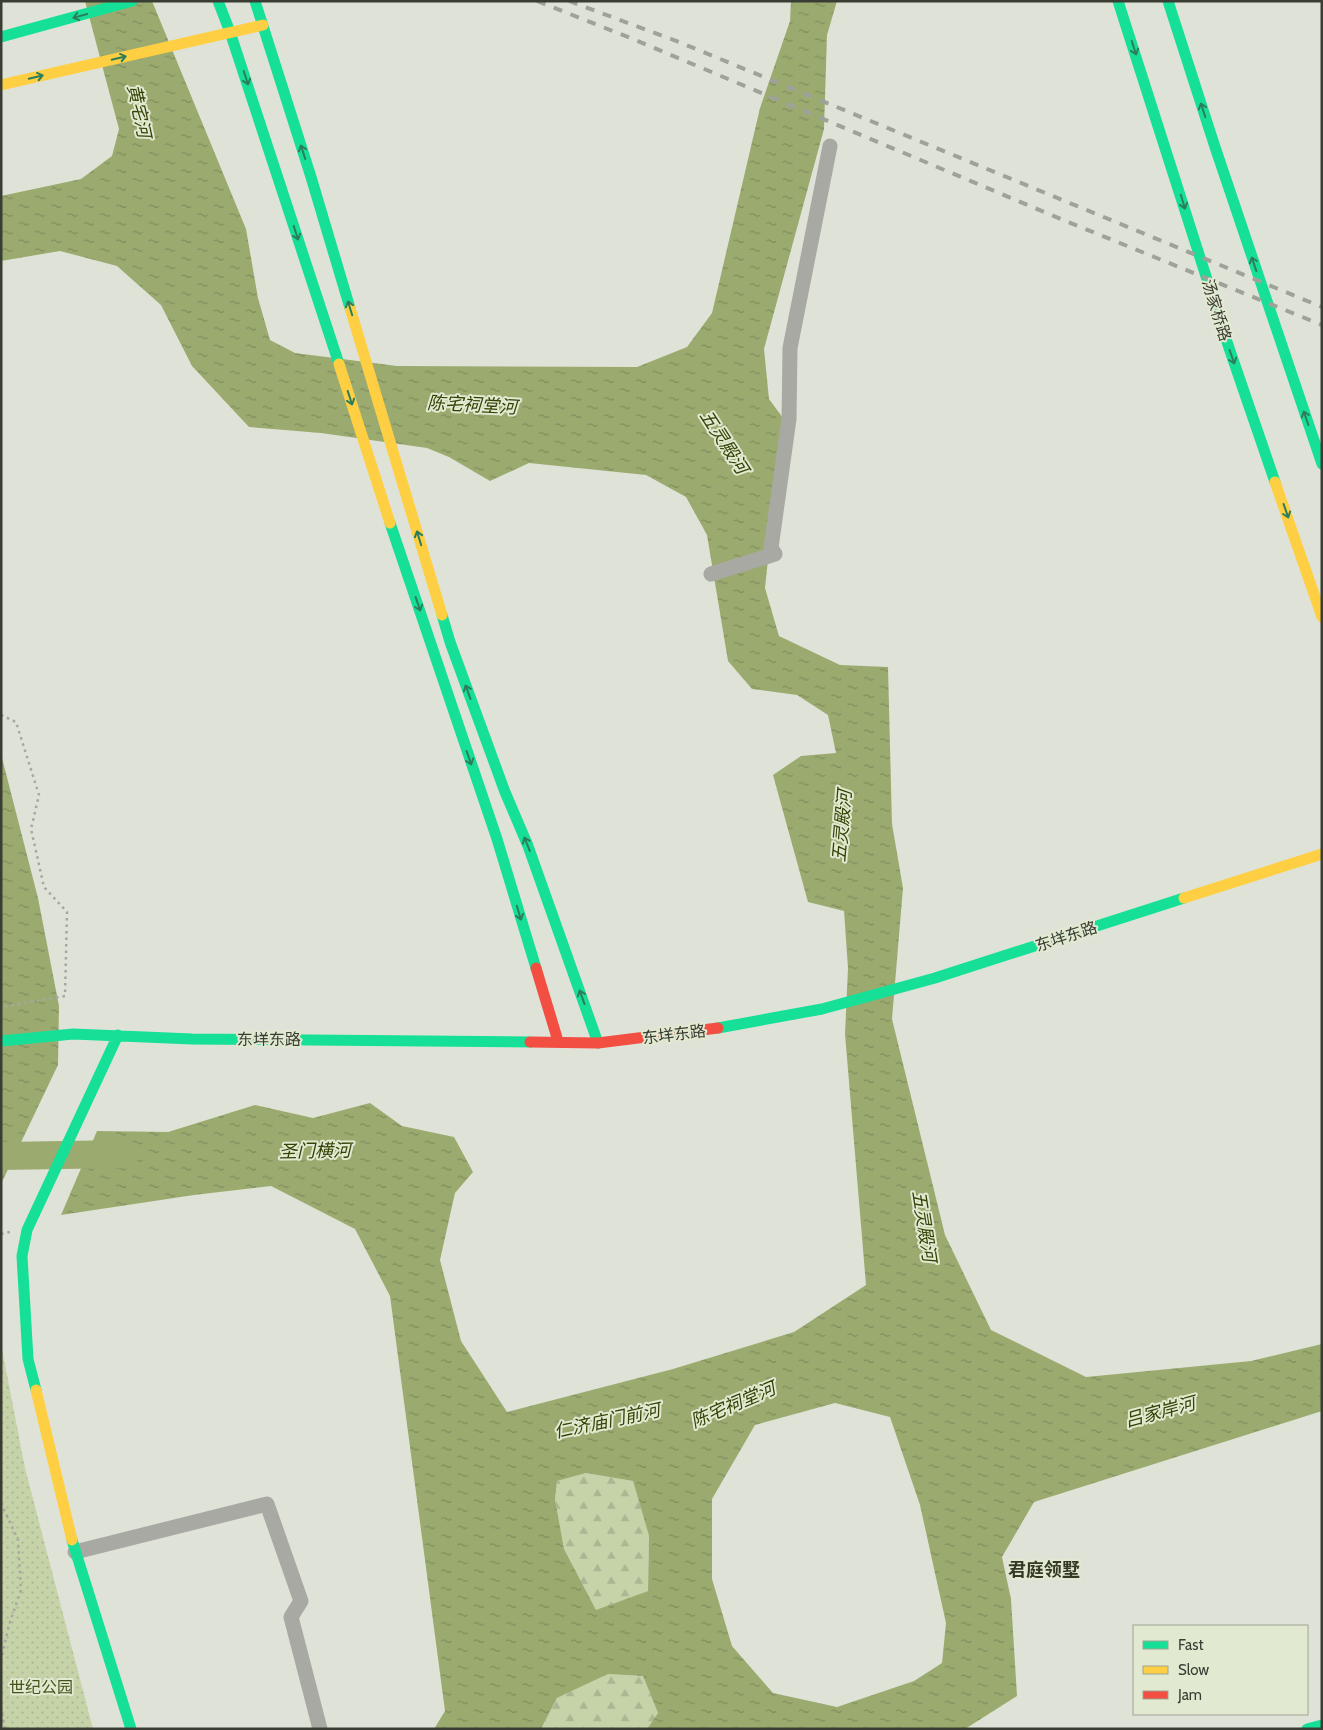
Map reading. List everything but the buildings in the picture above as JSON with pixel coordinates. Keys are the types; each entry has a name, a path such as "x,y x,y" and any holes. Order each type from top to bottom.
{"main road":[{"path":"1,37 132,1"},
{"path":"218,1 230,32 496,839 558,1041"},
{"path":"255,1 312,178 450,642 505,792 528,846 598,1043"},
{"name":"汤家桥路","path":"1118,1 1227,342 1322,617"},
{"path":"1168,1 1322,464"},
{"path":"1,85 263,25"},
{"name":"东垟东路","path":"1,1041 73,1034 192,1039 558,1041 598,1043 719,1028 822,1009 935,978 1322,854"},
{"path":"118,1035 27,1230 22,1256 28,1359 75,1552 131,1729"},
{"path":"1307,1729 1322,1725"}],"street":[{"path":"712,574 775,554 771,548 789,419 790,348 830,146"},
{"path":"75,1552 267,1504 301,1601 291,1617 320,1729"}],"path":[{"path":"1,715 16,722 39,795 31,829 44,887 67,912 65,996 1,1007"},
{"path":"1,1503 18,1540 21,1590 9,1625 1,1660"},
{"path":"1,1707 5,1729"}],"green space":[{"name":"世纪公园","path":"1,1344 25,1468 93,1729 1,1729"},
{"path":"586,1473 633,1481 649,1536 648,1591 596,1611 564,1549 555,1499 557,1481"},
{"path":"608,1674 643,1676 658,1713 647,1729 541,1729 557,1698"}],"water":[{"path":"85,1 152,1 246,229 258,298 270,340 295,353 397,366 637,367 687,347 712,313 760,108 790,21 791,1 837,1 827,35 824,129 764,349 769,399 783,418 765,588 779,636 840,665 888,667 892,824 903,888 892,1019 945,1235 991,1330 1086,1377 1251,1361 1322,1344 1322,1411 1034,1502 1002,1557 1011,1599 1017,1696 965,1729 647,1729 658,1713 643,1676 608,1674 557,1698 541,1729 434,1729 445,1711 390,1296 355,1229 271,1186 194,1195 61,1215 97,1131 168,1132 255,1105 313,1118 370,1103 402,1126 454,1137 473,1172 455,1193 440,1260 461,1341 507,1412 673,1369 794,1332 866,1285 845,1034 848,968 844,911 808,902 773,775 801,756 836,753 828,715 797,695 752,689 728,661 707,535 686,497 646,475 529,463 490,481 449,457 427,448 321,433 249,427 192,366 161,305 117,266 60,251 1,261 1,196 81,179 112,156 119,129","holes":["835,1403 890,1417 920,1505 946,1623 942,1663 914,1681 837,1707 773,1693 732,1646 712,1579 712,1499 755,1425","586,1473 633,1481 649,1536 648,1591 596,1610 564,1549 555,1499 557,1481"]},
{"path":"1,754 38,898 59,1006 58,1065 1,1184"}],"waterway":[{"name":"圣门横河","path":"1,1156 125,1154"}],"railway":[{"path":"537,1 633,39 1068,222 1322,325"},
{"path":"569,1 679,42 1322,307"}],"traffic: fast":[{"path":"1,37 132,1"},
{"path":"218,1 230,32 339,364"},
{"path":"255,1 350,308"},
{"path":"1118,1 1227,342 1275,482"},
{"path":"1168,1 1322,464"},
{"path":"390,523 497,839 536,968"},
{"path":"442,615 450,642 505,792 528,846 598,1043"},
{"path":"718,1028 822,1009 935,978 1184,898"},
{"path":"1,1041 73,1034 192,1039 530,1042"},
{"path":"36,1390 28,1359 22,1256 27,1230 118,1035"},
{"path":"72,1540 131,1729"},
{"path":"1307,1729 1322,1725"}],"traffic: slow":[{"path":"1,85 263,25"},
{"path":"350,308 442,615"},
{"path":"339,364 390,523"},
{"path":"1275,482 1322,617"},
{"path":"1184,898 1322,854"},
{"path":"36,1390 72,1540"}],"traffic: jam":[{"path":"536,968 558,1041"},
{"path":"530,1042 598,1043 718,1028"}],"district":[{"name":"君庭领墅","path":"1044,1570"}],"water label":[{"name":"黄宅河","path":"139,111"},
{"name":"陈宅祠堂河","path":"472,405"},
{"name":"五灵殿河","path":"724,442"},
{"name":"五灵殿河","path":"842,826"},
{"name":"五灵殿河","path":"924,1226"},
{"name":"陈宅祠堂河","path":"733,1405"},
{"name":"吕家岸河","path":"1160,1412"},
{"name":"仁济庙门前河","path":"607,1421"}]}
